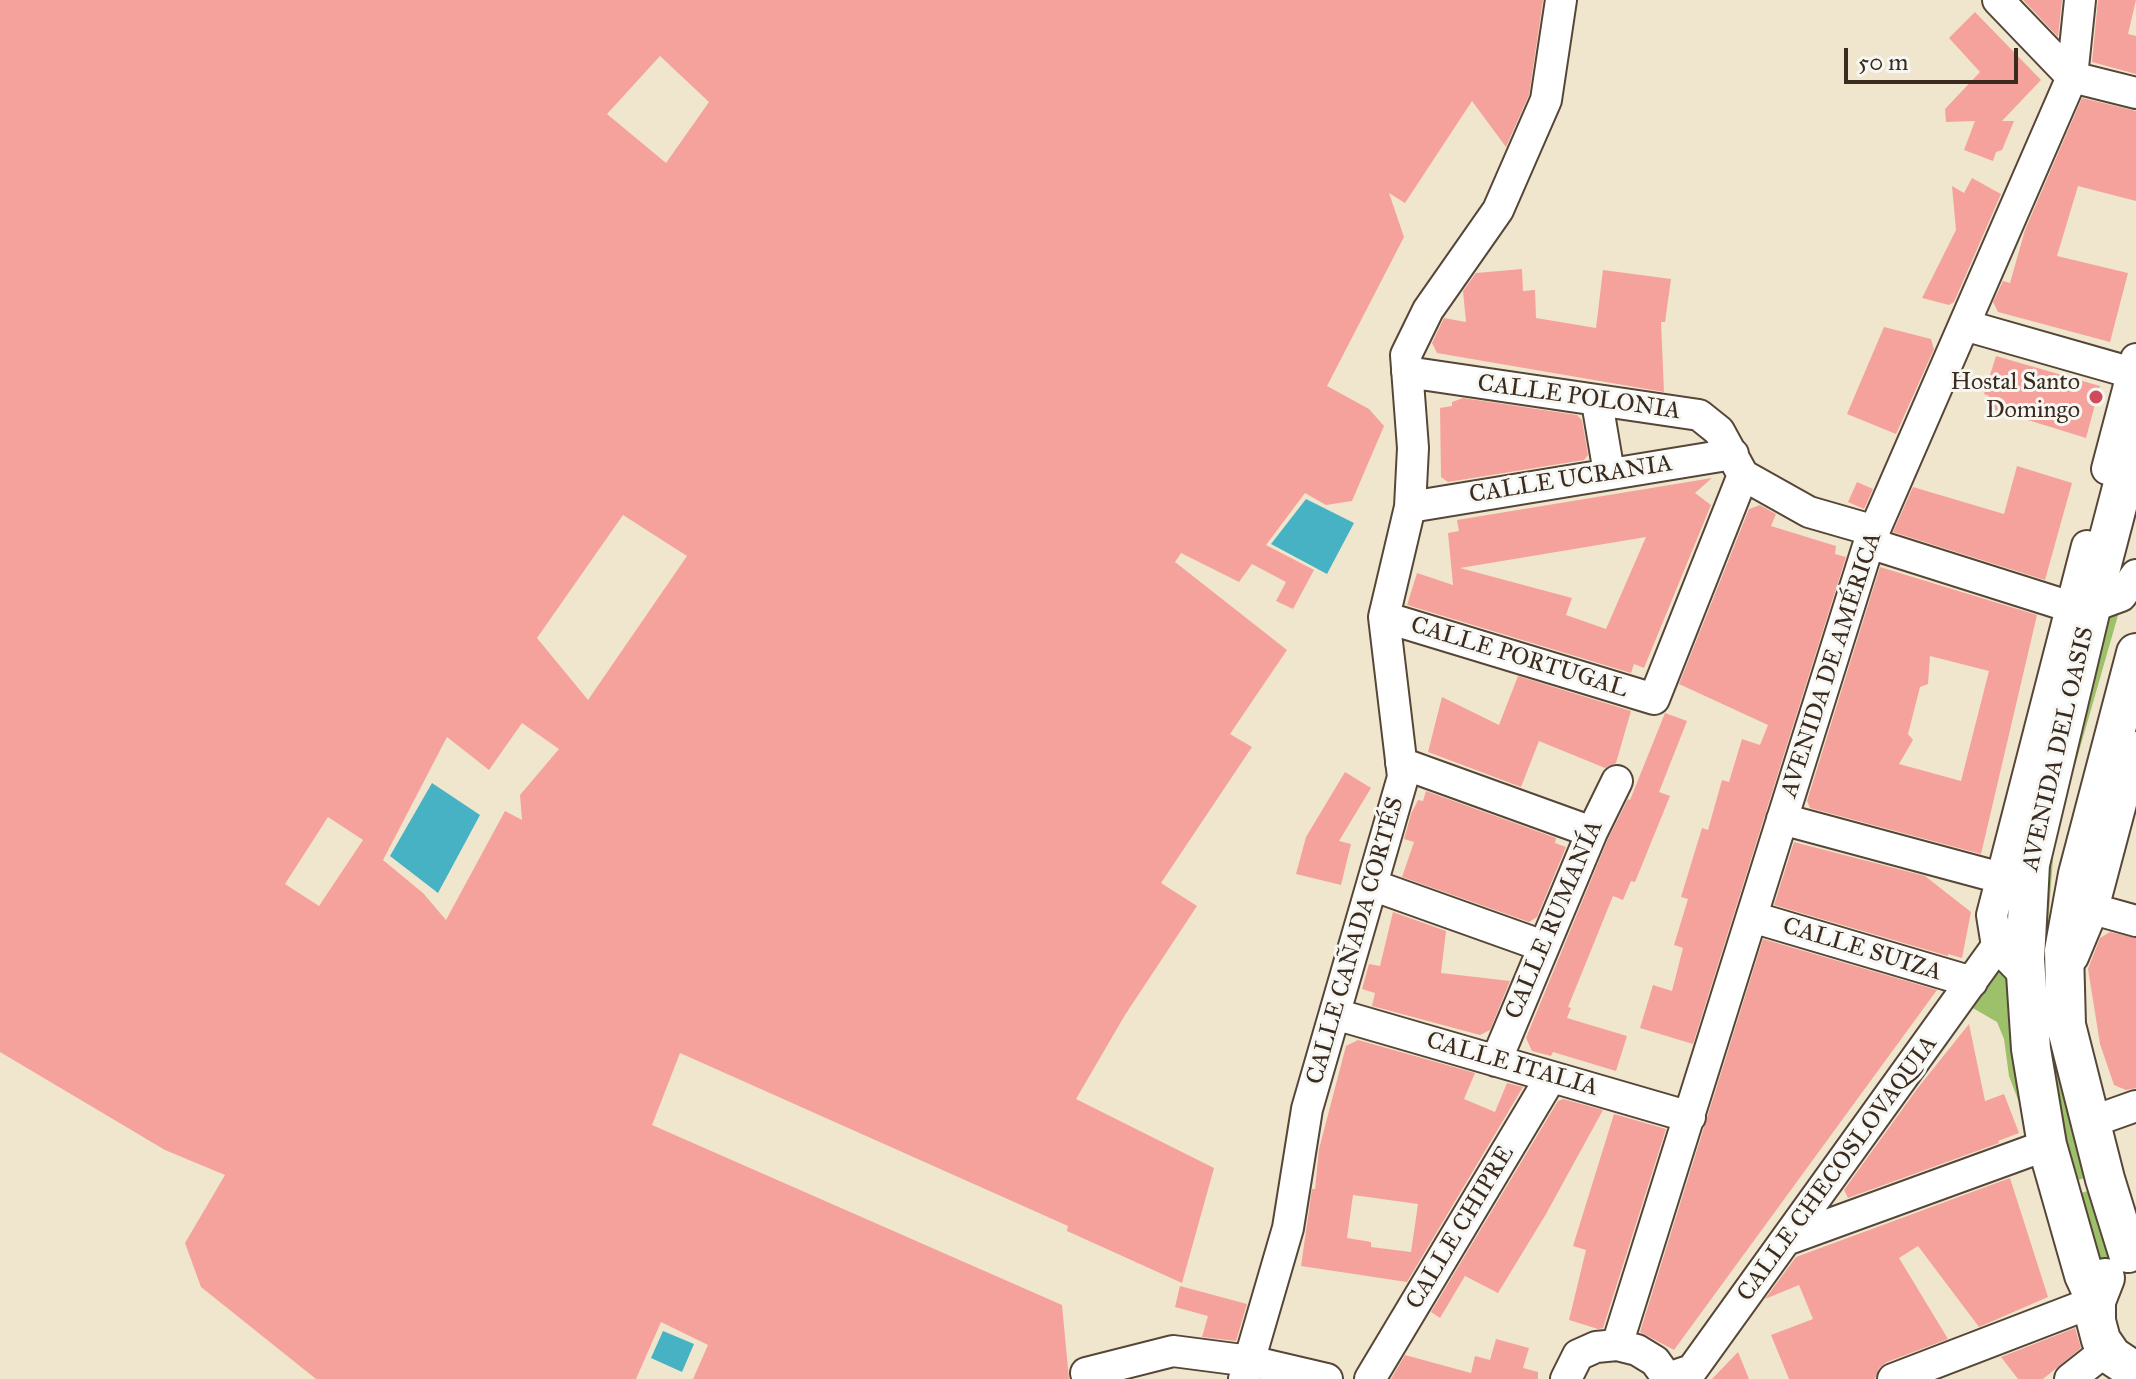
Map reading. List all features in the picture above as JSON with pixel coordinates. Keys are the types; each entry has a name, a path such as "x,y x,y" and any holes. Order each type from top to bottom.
{"main road":[{"name":"AVENIDA DEL OASIS","path":"2119,1364 2101,1340 2096,1321 2096,1301 2084,1275 2047,1145 2031,1049 2016,871 2081,607 2123,517 2136,434"},
{"name":"AVENIDA DEL OASIS","path":"2132,1252 2122,1198 2091,1122 2066,1025 2064,951 2078,874 2136,653"},
{"path":"2096,1301 2102,1282 2113,1266 2132,1252"}],"street":[{"path":"1407,364 1428,310 1498,210 1546,100 1561,0"},
{"path":"1998,0 2072,77 2136,93"},
{"name":"AVENIDA DE AMÉRICA","path":"1617,1345 1872,537 2072,77 2080,0"},
{"path":"1964,325 2135,368"},
{"name":"CALLE POLONIA","path":"1407,364 1597,402 1699,415 1719,431 1738,464"},
{"name":"CALLE CAÑADA CORTÉS","path":"1247,1370 1288,1228 1307,1109 1403,777 1384,617 1410,507 1413,448 1407,364"},
{"name":"AVENIDA DEL OASIS","path":"2081,607 2135,368"},
{"path":"1597,402 1609,473"},
{"path":"1738,464 1809,512 1872,537 2081,607 2121,596 2136,575"},
{"name":"CALLE UCRANIA","path":"1410,507 1609,473 1738,464"},
{"name":"CALLE PORTUGAL","path":"1384,617 1654,699 1738,464"},
{"name":"AVENIDA DEL OASIS","path":"2064,977 2093,909 2136,747"},
{"path":"1401,763 1592,832"},
{"name":"CALLE RUMANÍA","path":"1496,1061 1592,832 1617,781"},
{"path":"1782,819 2016,871 1992,915 1997,946 2026,976"},
{"path":"1372,885 1543,946"},
{"path":"2093,909 2136,921"},
{"name":"CALLE SUIZA","path":"1752,917 1972,982"},
{"name":"CALLE CHECOSLOVAQUIA","path":"1668,1378 1692,1370 1997,946"},
{"name":"CALLE ITALIA","path":"1335,1014 1690,1117"},
{"name":"CALLE CHIPRE","path":"1370,1379 1551,1077"},
{"path":"2091,1122 2136,1106"},
{"path":"1786,1240 2047,1145"},
{"path":"1893,1379 2096,1301"},
{"path":"1566,1379 1578,1355 1596,1347 1617,1345 1637,1350 1655,1361 1668,1378"},
{"path":"1086,1373 1173,1351 1247,1370 1327,1379"},
{"path":"2070,1379 2119,1364"}],"green space":[{"path":"2121,605 2055,835 2107,611"},
{"path":"2043,857 2053,859 2048,923 2048,1027 2090,1176 2067,1184 2044,1069"},
{"path":"2003,969 2018,991 2029,1129 2009,1076 2004,1039 1997,1022 1971,1007 1998,970"},
{"path":"2095,1189 2116,1258 2097,1281 2070,1196"}],"water":[{"path":"1306,499 1354,523 1327,574 1271,544"},
{"path":"432,783 480,815 438,893 390,856"},
{"path":"663,1331 694,1344 682,1372 651,1358"}],"building":[{"path":"0,0 1543,0 1529,95 1506,147 1472,101 1405,203 1389,193 1404,237 1327,386 1369,409 1384,426 1352,501 1326,505 1305,493 1266,545 1314,570 1293,609 1276,601 1286,582 1252,564 1239,582 1181,553 1175,562 1287,650 1230,734 1252,747 1161,883 1197,906 1125,1015 1076,1099 1214,1168 1182,1283 1067,1231 1068,1226 680,1053 652,1125 1062,1305 1069,1379 693,1379 708,1345 661,1322 636,1379 316,1379 201,1287 185,1243 225,1175 165,1150 0,1052","holes":["660,56 709,102 666,163 607,114","623,515 687,556 588,700 537,638","522,723 559,749 520,795 522,820 505,811 446,920 423,893 383,860 447,737 489,770","328,817 363,840 319,906 285,884"]},
{"path":"2023,0 2062,0 2058,37"},
{"path":"2098,0 2136,0 2128,34 2136,36 2136,74 2092,62"},
{"path":"1975,12 2041,80 2002,121 2014,121 2002,150 1996,152 1993,161 1964,150 1975,121 1946,122 1945,109 1980,72 1949,38"},
{"path":"2082,98 2136,111 2136,201 2078,186 2057,256 2128,273 2110,342 1998,312 1993,302 2003,281 2010,283 2025,230"},
{"path":"1972,178 2001,194 1954,302 1949,305 1922,298 1956,230 1952,186 1964,193"},
{"path":"1522,269 1523,291 1535,290 1536,318 1596,328 1603,270 1671,279 1665,322 1661,322 1664,392 1437,353 1432,343 1444,318 1466,322 1463,291 1476,273"},
{"path":"1884,327 1931,339 1934,349 1896,434 1847,414"},
{"path":"1996,356 2100,386 2086,438 1986,407 1989,396 1984,394"},
{"path":"1463,398 1577,415 1582,420 1588,455 1584,460 1448,482 1441,477 1440,408 1452,406 1452,402"},
{"path":"2017,466 2072,483 2045,580 1893,532 1913,487 2004,514"},
{"path":"1712,478 1695,493 1711,505 1644,668 1634,664 1631,673 1407,605 1417,573 1453,585 1448,533 1459,531 1457,520","holes":["1646,537 1606,629 1566,615 1572,598 1460,568"]},
{"path":"1857,482 1873,489 1864,509 1848,502"},
{"path":"1760,505 1776,514 1771,526 1836,546 1835,554 1846,557 1693,1044 1640,1028 1653,985 1672,991 1683,948 1674,945 1688,899 1681,897 1702,828 1708,830 1722,780 1729,782 1742,739 1760,745 1768,725 1679,684 1749,509"},
{"path":"1880,567 2037,615 1981,854 1810,808 1807,801","holes":["1930,656 1989,671 1961,781 1899,764 1913,740 1908,734 1920,687 1928,684"]},
{"path":"1518,676 1631,711 1616,763 1605,768 1539,741 1521,787 1428,752 1442,697 1499,725"},
{"path":"1665,713 1687,721 1659,792 1670,796 1635,882 1631,881 1623,900 1613,896 1568,1007 1571,1008 1567,1018 1627,1036 1616,1071 1553,1052 1551,1056 1532,1051 1526,1038 1608,839 1630,800"},
{"path":"1345,772 1371,788 1339,841 1351,844 1341,885 1296,874 1306,837"},
{"path":"1426,791 1556,838 1555,843 1566,847 1537,917 1529,922 1402,877 1414,842 1404,839 1411,814 1418,800 1423,801"},
{"path":"1794,842 1925,876 1971,912 1962,958 1774,905"},
{"path":"1393,912 1446,931 1441,973 1510,981 1490,1030 1480,1035 1372,1006 1375,993 1362,989 1369,964 1380,966"},
{"path":"2110,932 2136,938 2136,1088 2126,1090 2114,1085 2100,1044 2088,969 2100,938"},
{"path":"1763,939 1937,990 1674,1350 1640,1332"},
{"path":"1969,1024 1985,1101 2004,1094 2019,1133 1848,1198 1844,1190 1917,1089"},
{"path":"1358,1040 1475,1073 1464,1099 1495,1112 1507,1083 1523,1087 1407,1282 1301,1266 1319,1149 1346,1046","holes":["1353,1195 1418,1204 1411,1252 1371,1247 1371,1242 1347,1238"]},
{"path":"1563,1099 1603,1110 1546,1214 1498,1293 1465,1276 1440,1318 1431,1312 1558,1101"},
{"path":"1614,1114 1666,1129 1603,1328 1598,1329 1569,1320 1586,1250 1573,1246"},
{"path":"2010,1178 2048,1297 1979,1327 1918,1246 1899,1258 1948,1339 1887,1362 1879,1368 1875,1379 1789,1379 1771,1335 1813,1319 1799,1285 1765,1299 1796,1257"},
{"path":"1180,1286 1247,1304 1236,1341 1202,1337 1208,1316 1175,1307"},
{"path":"2075,1328 2081,1348 2043,1379 2018,1379 2001,1357"},
{"path":"1496,1339 1529,1348 1523,1368 1538,1372 1538,1379 1391,1379 1405,1355 1471,1373 1475,1356 1490,1360"},
{"path":"1738,1352 1749,1379 1712,1379"}],"place":[{"name":"Hostal Santo Domingo","path":"2096,397"}]}
